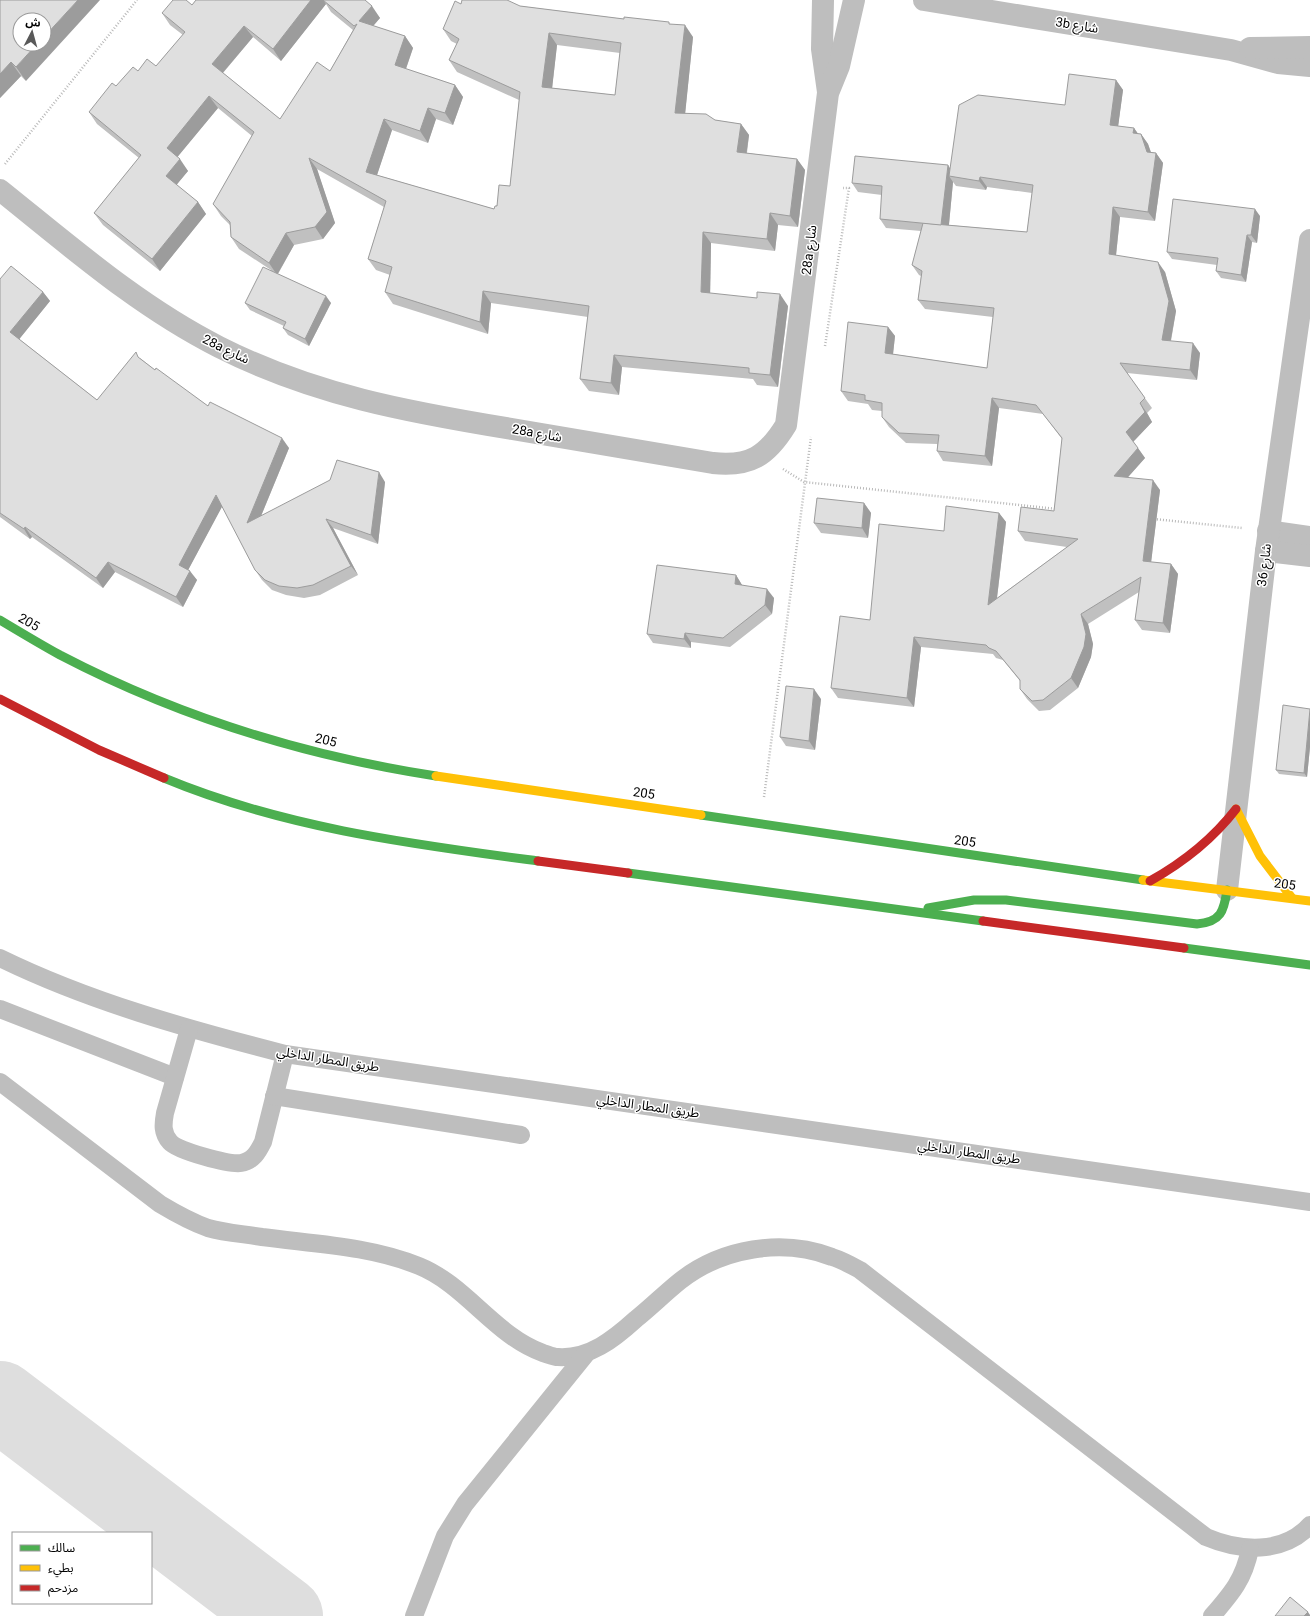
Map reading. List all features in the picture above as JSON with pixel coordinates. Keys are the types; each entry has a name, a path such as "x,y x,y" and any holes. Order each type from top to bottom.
{"street":[{"name":"28a شارع","path":"823,0 822,49 828,93"},
{"name":"28a شارع","path":"0,190 92,264 169,319 219,347 264,368 328,391 380,405 432,416 713,463 728,465 745,462 760,455 776,442 786,425 828,93 839,66 854,0"},
{"name":"3b شارع","path":"924,0 1230,50 1278,63 1310,66"},
{"name":"3b شارع","path":"1230,50 1267,47 1310,47"},
{"name":"شارع 36","path":"1227,890 1267,541 1310,240"},
{"path":"1267,541 1310,537"},
{"path":"1267,541 1310,556"},
{"name":"205","path":"0,620 60,655 135,690 212,721 285,744 418,773 1150,881 1310,901"},
{"path":"0,698 76,739 143,770 215,797 274,815 340,831 410,844 1310,965"},
{"path":"1150,881 1175,868 1198,851 1218,831 1236,809 1246,834 1258,857 1274,879 1292,898"},
{"path":"912,912 943,904 974,900 1006,900 1208,924 1215,921 1222,914 1225,906 1227,890"}],"lane":[{"name":"طريق المطار الداخلي","path":"0,958 111,1004 189,1029 285,1054 1310,1202"},
{"path":"0,1009 175,1077"},
{"path":"189,1029 162,1124 165,1135 171,1143 181,1148 232,1163 242,1163 251,1159 258,1152 263,1142 285,1054"},
{"path":"0,1082 160,1204 183,1218 209,1228 366,1251 395,1257 421,1267 445,1280 509,1334 535,1350 557,1357 586,1354 614,1339 681,1280 708,1264 738,1252 769,1247 800,1249 832,1256 860,1270 1189,1526 1206,1537 1225,1545 1250,1549 1272,1546 1289,1540 1305,1531 1310,1525"},
{"path":"274,1096 521,1135"},
{"path":"414,1616 445,1536 465,1504 586,1354"},
{"path":"1212,1616 1236,1588 1242,1577 1250,1549"}],"path":[{"path":"0,170 137,0"},
{"path":"816,184 849,188 824,351"},
{"path":"760,824 811,436"},
{"path":"760,455 804,482 1064,509"},
{"path":"1150,518 1267,541"}],"building":[{"path":"0,0 78,0 52,28 52,12 12,12 12,52 30,52 16,67 11,62 0,74"},
{"path":"173,0 186,0 192,5 196,0 311,0 273,49 244,26 212,64 280,119 317,62 330,71 357,24 354,26 323,0 365,0 372,6 359,21 405,36 395,65 455,85 445,113 428,108 420,131 384,119 366,172 494,209 495,206 497,206 499,185 510,186 520,92 449,60 459,39 443,29 455,1 461,4 462,0 507,0 520,6 685,25 675,113 706,114 715,120 741,124 737,152 797,159 790,216 770,213 767,239 703,232 701,292 757,298 757,292 780,294 770,375 749,373 749,368 614,355 611,383 580,379 589,306 483,291 480,322 385,292 392,267 368,259 386,201 309,158 327,212 315,227 286,233 269,263 231,237 230,222 213,204 254,132 209,96 167,148 180,159 166,176 198,202 152,259 94,213 141,155 89,112 112,83 116,86 133,67 138,71 147,59 156,66 185,32 162,13","holes":["549,33 621,43 615,95 542,87"]},
{"path":"1069,74 1116,80 1110,125 1134,128 1133,133 1141,134 1147,152 1156,153 1148,212 1113,207 1109,254 1158,262 1169,301 1162,340 1193,343 1190,370 1120,363 1145,398 1140,403 1145,412 1126,432 1138,448 1114,476 1153,480 1143,561 1171,564 1163,623 1135,620 1141,577 1081,614 1086,634 1084,647 1071,678 1043,700 1032,701 1020,689 1020,680 996,651 986,645 914,637 907,698 831,688 840,616 870,620 879,524 944,531 946,506 999,513 988,605 1078,539 1018,531 1021,507 1054,511 1062,438 1036,405 992,398 985,456 937,451 939,435 899,433 882,417 882,403 865,400 865,395 841,391 848,322 888,327 885,353 987,368 994,308 918,300 922,271 912,265 923,223 1027,232 1033,185 980,177 979,181 949,176 959,105 978,95 1065,105"},
{"path":"855,156 948,165 941,225 880,219 882,186 852,183"},
{"path":"1173,199 1255,209 1251,235 1247,235 1241,275 1216,271 1218,258 1167,252"},
{"path":"11,266 43,292 10,332 97,400 136,352 138,357 155,370 156,368 208,406 210,402 282,438 247,523 330,480 337,460 379,472 371,535 326,519 351,566 313,585 297,588 279,586 265,580 255,570 216,495 179,565 190,571 176,597 108,562 96,578 25,527 24,529 0,513 0,279"},
{"path":"263,267 326,296 305,339 283,328 286,322 245,303"},
{"path":"817,498 864,503 862,528 814,523"},
{"path":"657,565 736,575 735,584 767,589 765,605 723,638 685,633 684,639 647,634"},
{"path":"786,686 814,689 809,741 780,737"},
{"path":"1283,705 1310,709 1304,773 1276,770"},
{"path":"1290,1597 1308,1612 1304,1616 1275,1616"}],"taxiway":[{"path":"0,1401 283,1616"}],"traffic: fast":[{"path":"0,620 60,655 104,677 196,715 291,745 387,768 436,776"},
{"path":"164,778 255,810 302,822 348,832 443,848 538,861"},
{"path":"701,815 1143,880"},
{"path":"628,873 983,921"},
{"path":"928,908 974,900 1006,900 1197,924 1211,921 1220,914 1223,909 1227,890"},
{"path":"1184,948 1310,965"}],"traffic: slow":[{"path":"436,776 701,815"},
{"path":"1236,809 1260,856 1292,898"},
{"path":"1143,880 1310,901"}],"traffic: jam":[{"path":"0,699 99,750 164,778"},
{"path":"1150,881 1197,850 1217,831 1236,809"},
{"path":"538,861 628,873"},
{"path":"983,921 1184,948"}]}
